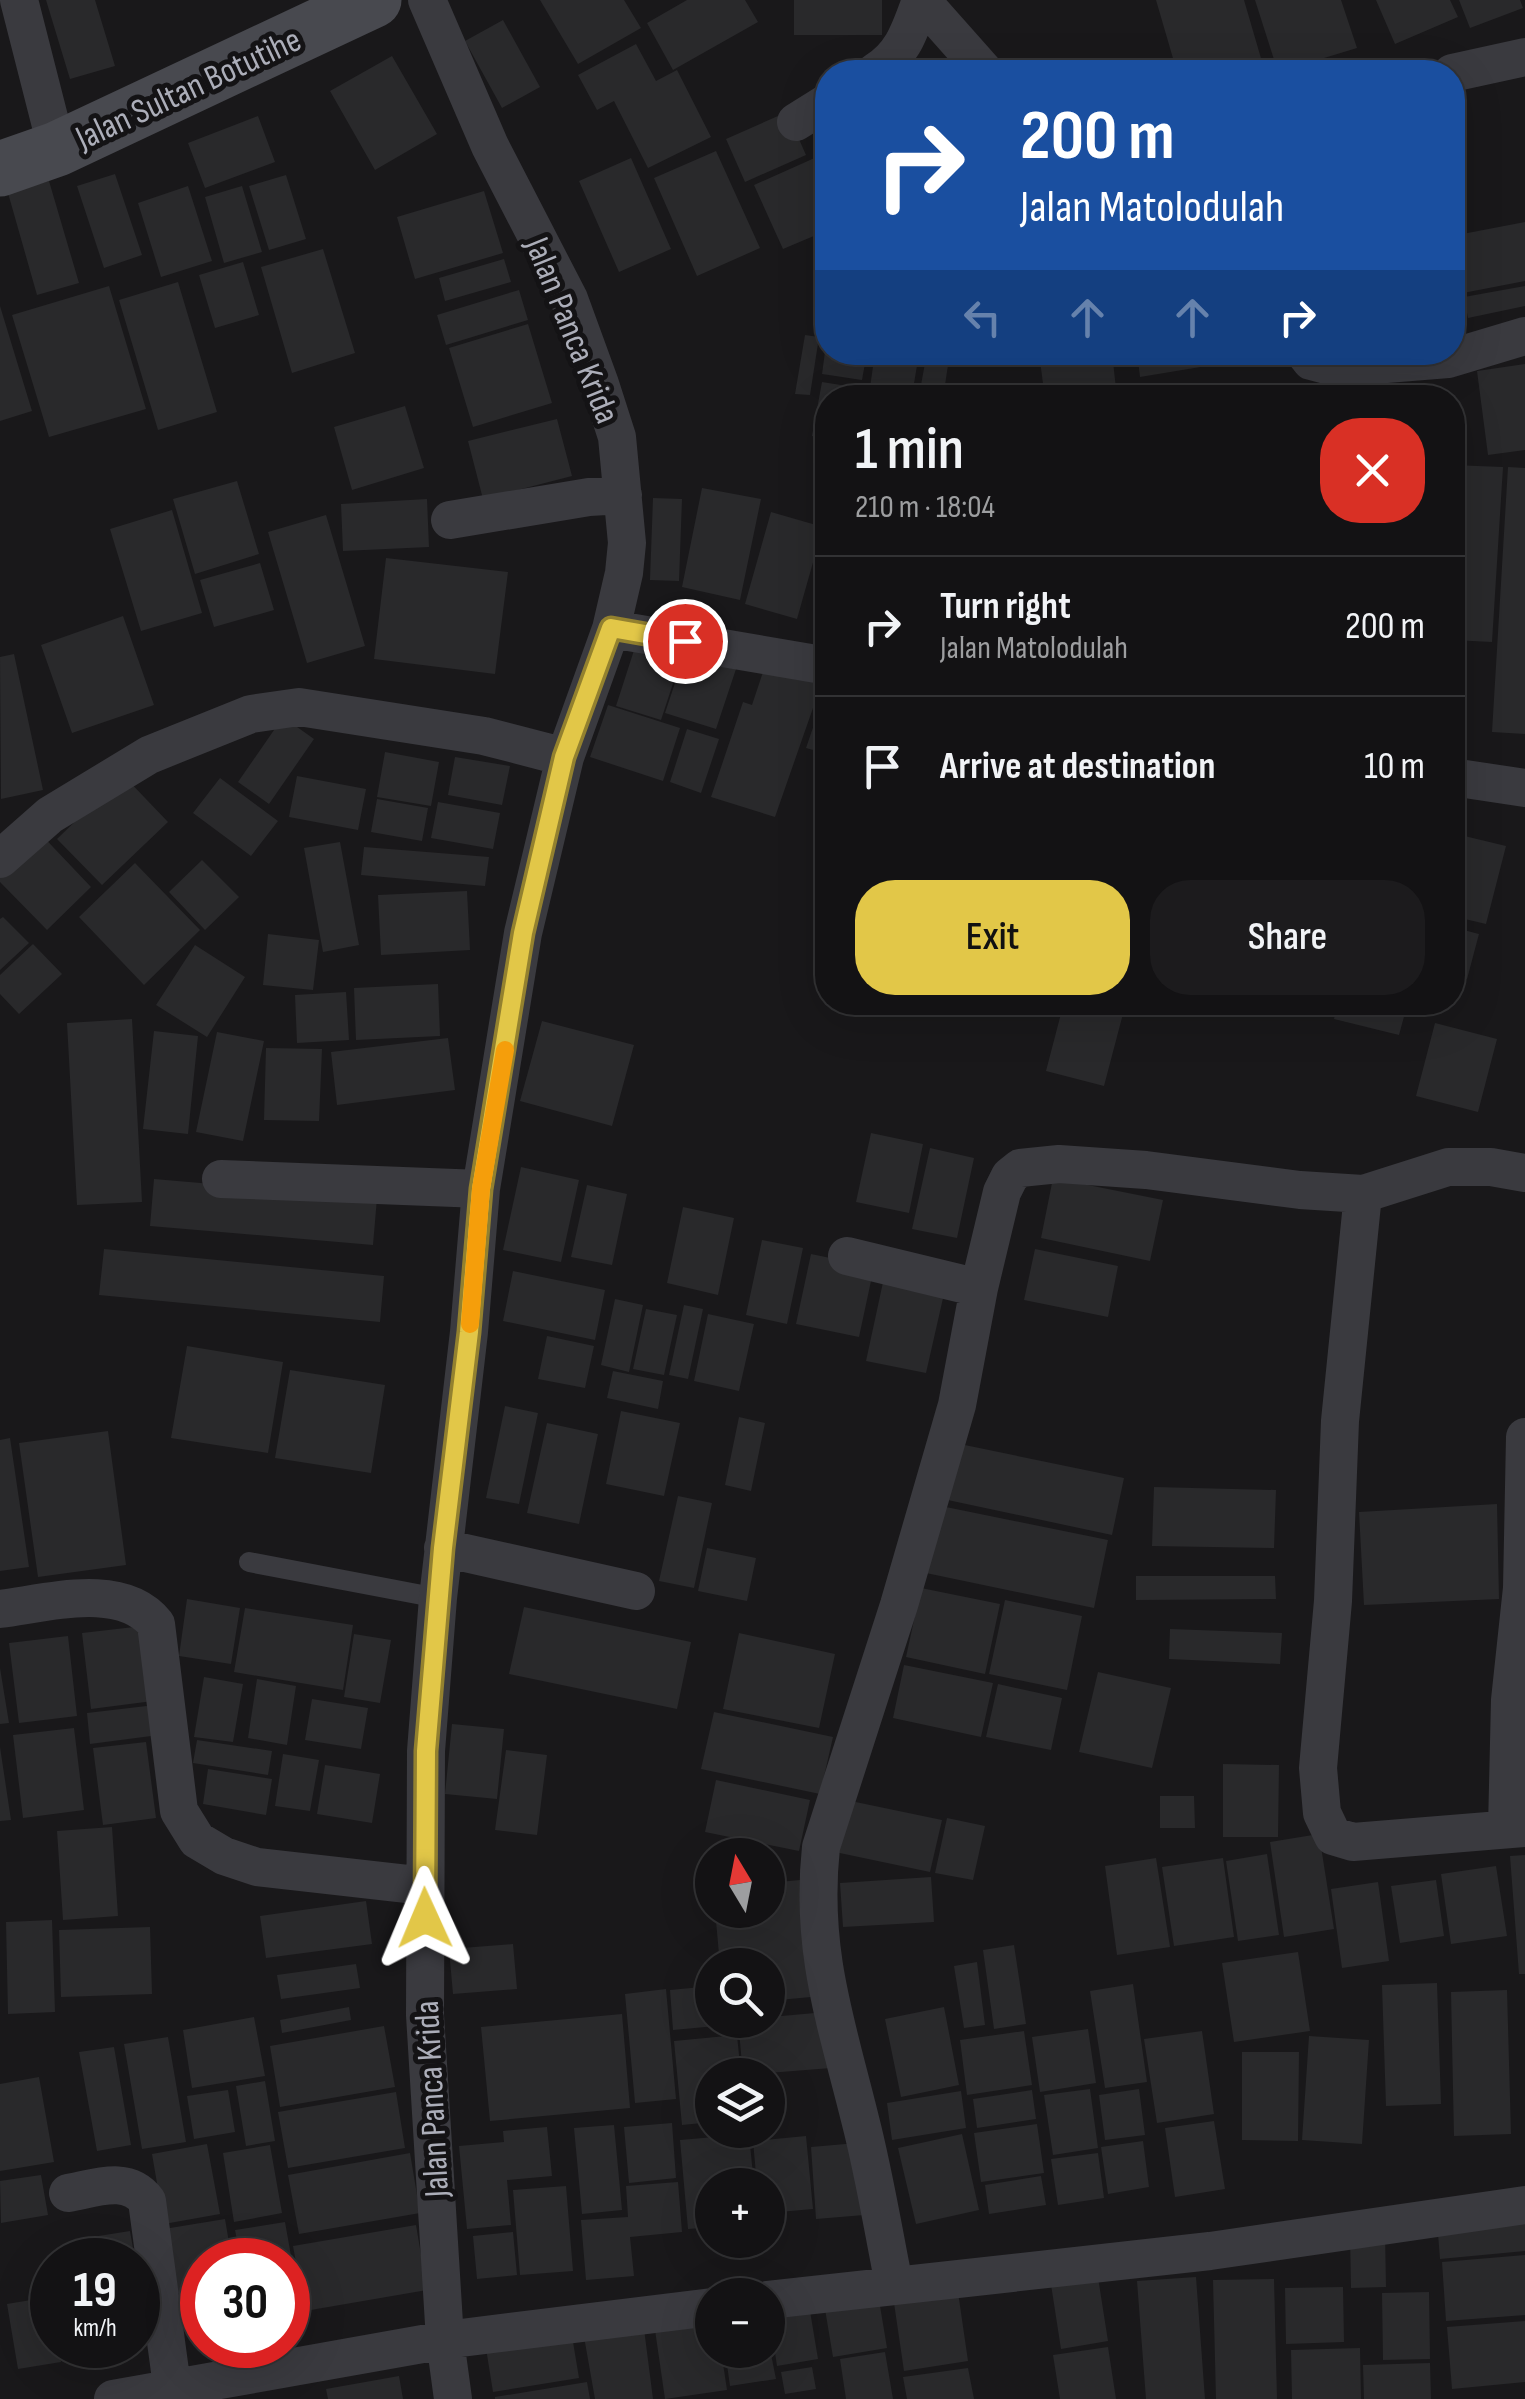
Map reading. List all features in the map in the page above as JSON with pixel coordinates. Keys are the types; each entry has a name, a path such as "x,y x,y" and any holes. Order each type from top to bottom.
{"main road":[{"name":"Jalan Sultan Botutihe","path":"0,169 57,149 374,0"}],"street":[{"path":"19,0 57,149"},
{"name":"Jalan Panca Krida","path":"428,0 490,146 568,299 617,437 626,542 624,573 611,628 564,757 523,933 481,1189 469,1332 438,1598 426,1751 425,2016 445,2340 453,2399"},
{"path":"891,60 906,41 920,0 974,60"},
{"path":"1465,70 1525,57"},
{"path":"1465,354 1525,336"},
{"path":"1326,365 1375,365"},
{"path":"450,520 623,495"},
{"path":"611,628 815,664"},
{"path":"0,858 50,815 149,755 251,714 299,707 484,736 564,757"},
{"path":"1465,779 1525,788"},
{"path":"894,2284 861,2121 822,1966 817,1885 821,1847 899,1605 957,1405 979,1288 1002,1192 1010,1176 1020,1168 1058,1164 1363,1194 1448,1166 1491,1166 1525,1173"},
{"path":"221,1179 481,1189"},
{"path":"1363,1194 1340,1421 1333,1601 1318,1768 1322,1813 1334,1836 1353,1842 1516,1828 1510,1700 1523,1588 1525,1437"},
{"path":"847,1256 979,1288"},
{"path":"443,1548 636,1591"},
{"path":"0,1609 98,1599 125,1602 146,1612 156,1624 179,1810 197,1840 224,1856 257,1867 426,1886"},
{"path":"68,2193 122,2184 139,2190 147,2201 172,2386"},
{"path":"785,2298 1210,2251 1525,2205"},
{"path":"113,2399 445,2340 695,2309"}],"lane":[{"path":"249,1562 438,1598"}],"building":[{"path":"46,0 95,0 115,66 70,79"},
{"path":"540,0 624,0 641,28 578,64"},
{"path":"687,0 745,0 758,22 673,70 647,23"},
{"path":"794,0 882,0 882,35 794,35"},
{"path":"1156,0 1244,0 1262,60 1174,60"},
{"path":"1255,0 1341,0 1357,48 1318,60 1274,60"},
{"path":"1376,0 1450,0 1458,17 1395,44"},
{"path":"1459,0 1520,0 1523,8 1470,28"},
{"path":"503,20 540,87 502,108 465,41"},
{"path":"636,44 656,81 677,70 711,137 648,168 614,101 597,110 578,75"},
{"path":"392,56 437,134 375,170 330,91"},
{"path":"787,112 806,155 745,182 726,139"},
{"path":"258,116 275,162 205,188 188,143"},
{"path":"716,151 760,248 697,276 654,178"},
{"path":"631,158 671,249 619,272 579,181"},
{"path":"815,158 815,235 783,249 754,185"},
{"path":"115,174 142,255 104,268 77,186"},
{"path":"286,175 306,239 269,250 249,186"},
{"path":"49,181 79,283 37,295 8,193"},
{"path":"188,186 212,261 161,277 138,203"},
{"path":"242,186 262,252 224,263 205,197"},
{"path":"484,191 503,253 415,279 397,217"},
{"path":"1525,222 1525,281 1465,293 1465,234"},
{"path":"323,249 355,353 292,373 261,267"},
{"path":"504,259 511,282 445,301 439,278"},
{"path":"243,262 259,315 215,328 199,275"},
{"path":"178,282 217,412 158,430 119,300"},
{"path":"109,286 146,409 49,437 12,315"},
{"path":"1525,286 1525,306 1468,318 1465,297"},
{"path":"519,290 528,320 446,345 437,315"},
{"path":"0,306 32,411 0,421"},
{"path":"528,324 552,403 473,427 449,348"},
{"path":"805,335 815,336 810,395 795,394"},
{"path":"1525,364 1525,450 1488,455 1477,371"},
{"path":"823,365 865,365 862,380 822,374"},
{"path":"873,365 917,365 914,385 870,385"},
{"path":"925,365 948,365 945,385 921,385"},
{"path":"1041,365 1113,365 1116,385 1043,385"},
{"path":"1139,365 1213,365 1140,377"},
{"path":"1339,376 1389,377 1389,385 1339,385"},
{"path":"405,406 424,468 352,490 334,427"},
{"path":"557,419 572,476 483,499 468,441"},
{"path":"1465,466 1503,467 1492,642 1465,641"},
{"path":"1508,467 1525,468 1525,734 1492,732"},
{"path":"237,481 259,554 195,574 173,499"},
{"path":"702,488 761,499 740,600 682,587"},
{"path":"653,498 682,499 679,581 650,580"},
{"path":"427,499 429,547 343,551 341,504"},
{"path":"172,510 202,613 141,631 110,529"},
{"path":"771,512 815,525 815,555 797,619 745,604"},
{"path":"326,515 365,646 307,663 268,532"},
{"path":"386,558 508,572 495,674 374,659"},
{"path":"260,563 274,610 214,627 200,580"},
{"path":"123,616 154,705 72,733 41,645"},
{"path":"637,641 682,656 661,720 616,706"},
{"path":"686,650 737,666 716,729 665,713"},
{"path":"14,654 43,790 1,799 0,657"},
{"path":"765,666 815,683 815,702 775,817 711,797 743,702 752,705"},
{"path":"608,705 680,728 663,781 590,757"},
{"path":"283,717 314,739 269,804 238,782"},
{"path":"815,722 815,750 806,748"},
{"path":"687,729 719,739 701,793 670,782"},
{"path":"385,752 439,762 431,806 377,797"},
{"path":"455,757 510,766 502,805 448,795"},
{"path":"123,775 168,822 102,885 57,839"},
{"path":"297,776 366,789 358,830 289,817"},
{"path":"220,778 278,821 251,856 193,813"},
{"path":"377,799 428,808 422,841 371,832"},
{"path":"438,802 500,813 493,849 431,838"},
{"path":"35,828 91,887 47,930 0,882 0,862"},
{"path":"1465,836 1506,846 1486,924 1465,919"},
{"path":"340,842 359,945 323,952 304,848"},
{"path":"364,847 489,857 485,886 361,875"},
{"path":"202,860 239,897 205,930 169,892"},
{"path":"135,863 200,930 144,985 79,917"},
{"path":"467,891 470,950 381,955 378,895"},
{"path":"3,917 29,943 0,970 0,919"},
{"path":"1465,930 1479,934 1465,978"},
{"path":"268,934 319,940 313,990 263,985"},
{"path":"33,944 62,974 19,1014 0,994 0,975"},
{"path":"195,945 245,977 207,1037 156,1005"},
{"path":"438,984 440,1036 356,1040 354,988"},
{"path":"346,992 349,1040 297,1043 295,995"},
{"path":"1061,1015 1123,1015 1104,1086 1046,1071"},
{"path":"1335,1015 1404,1015 1399,1035 1334,1019"},
{"path":"132,1019 142,1202 77,1205 67,1023"},
{"path":"542,1021 634,1045 612,1126 520,1101"},
{"path":"1435,1023 1497,1039 1478,1112 1416,1096"},
{"path":"154,1031 198,1036 188,1134 143,1129"},
{"path":"217,1032 264,1041 243,1141 196,1132"},
{"path":"448,1038 455,1090 337,1105 331,1052"},
{"path":"266,1048 322,1049 319,1121 264,1120"},
{"path":"871,1133 923,1144 909,1213 856,1202"},
{"path":"930,1148 974,1158 957,1238 912,1229"},
{"path":"521,1167 579,1180 561,1262 503,1250"},
{"path":"1053,1178 1163,1200 1150,1261 1041,1238"},
{"path":"154,1179 377,1198 373,1245 150,1226"},
{"path":"587,1185 627,1194 612,1265 571,1257"},
{"path":"683,1207 734,1218 718,1295 667,1283"},
{"path":"762,1240 803,1248 787,1324 746,1315"},
{"path":"104,1249 384,1276 380,1322 99,1295"},
{"path":"1035,1249 1118,1266 1108,1317 1024,1300"},
{"path":"811,1254 874,1267 859,1337 796,1324"},
{"path":"513,1271 605,1290 595,1340 503,1321"},
{"path":"885,1273 946,1285 926,1373 866,1361"},
{"path":"615,1299 643,1305 629,1372 601,1365"},
{"path":"684,1305 703,1309 688,1379 669,1375"},
{"path":"646,1309 677,1315 664,1375 633,1369"},
{"path":"708,1314 754,1324 739,1391 694,1381"},
{"path":"547,1336 594,1346 585,1388 538,1379"},
{"path":"187,1346 283,1362 268,1453 171,1438"},
{"path":"290,1370 385,1385 371,1473 275,1458"},
{"path":"613,1371 663,1381 658,1409 607,1398"},
{"path":"505,1406 538,1413 519,1504 486,1498"},
{"path":"621,1411 680,1423 664,1496 606,1484"},
{"path":"739,1417 765,1423 751,1491 725,1485"},
{"path":"547,1423 598,1434 579,1524 527,1513"},
{"path":"108,1431 126,1565 38,1577 19,1443"},
{"path":"10,1438 29,1567 0,1571 0,1440"},
{"path":"955,1443 1124,1478 1112,1535 943,1499"},
{"path":"1154,1487 1276,1490 1274,1548 1152,1546"},
{"path":"678,1496 712,1503 694,1588 659,1581"},
{"path":"1497,1504 1499,1599 1364,1605 1359,1512"},
{"path":"941,1506 1108,1540 1094,1608 926,1573"},
{"path":"707,1548 756,1558 747,1601 698,1591"},
{"path":"1136,1576 1275,1576 1276,1599 1136,1600"},
{"path":"921,1588 1000,1604 985,1674 906,1657"},
{"path":"187,1599 240,1608 231,1664 179,1656"},
{"path":"1005,1600 1082,1616 1067,1690 989,1674"},
{"path":"524,1607 691,1642 677,1709 509,1674"},
{"path":"245,1608 353,1625 343,1690 234,1672"},
{"path":"143,1626 153,1701 91,1709 82,1633"},
{"path":"1170,1629 1282,1633 1280,1664 1169,1659"},
{"path":"739,1633 835,1654 819,1728 723,1709"},
{"path":"354,1634 391,1640 380,1703 344,1697"},
{"path":"68,1636 77,1716 19,1723 9,1643"},
{"path":"904,1665 993,1683 981,1737 893,1718"},
{"path":"0,1668 9,1723 0,1724"},
{"path":"1098,1672 1171,1688 1152,1768 1079,1752"},
{"path":"204,1677 243,1684 233,1742 194,1737"},
{"path":"257,1679 296,1686 287,1745 248,1738"},
{"path":"998,1684 1062,1698 1051,1750 986,1737"},
{"path":"312,1699 368,1708 361,1749 305,1740"},
{"path":"155,1705 159,1735 90,1744 87,1713"},
{"path":"714,1712 833,1737 820,1794 701,1769"},
{"path":"452,1724 504,1729 497,1799 445,1794"},
{"path":"74,1728 84,1810 23,1818 13,1735"},
{"path":"197,1740 272,1751 268,1775 193,1763"},
{"path":"146,1742 156,1818 103,1825 93,1748"},
{"path":"0,1747 11,1820 0,1821"},
{"path":"506,1750 547,1755 537,1835 495,1830"},
{"path":"283,1754 319,1760 310,1811 275,1806"},
{"path":"1223,1764 1279,1765 1278,1837 1223,1837"},
{"path":"325,1765 380,1774 372,1823 317,1814"},
{"path":"208,1769 272,1779 266,1815 203,1804"},
{"path":"716,1780 810,1800 799,1851 785,1848 785,1838 735,1838 705,1832"},
{"path":"1160,1796 1194,1796 1195,1828 1160,1828"},
{"path":"846,1800 942,1820 930,1872 835,1852"},
{"path":"947,1818 985,1826 973,1880 935,1873"},
{"path":"112,1827 118,1916 63,1920 57,1831"},
{"path":"1319,1834 1334,1929 1284,1937 1270,1842"},
{"path":"1267,1854 1279,1935 1238,1941 1226,1861"},
{"path":"1525,1855 1525,1974 1519,1974 1510,1856"},
{"path":"1156,1858 1170,1947 1117,1955 1105,1866"},
{"path":"1223,1858 1234,1937 1174,1946 1162,1867"},
{"path":"1496,1866 1507,1936 1451,1944 1441,1874"},
{"path":"931,1877 934,1922 843,1927 840,1883"},
{"path":"800,1880 811,1997 785,1999 785,1948 718,1948 717,1928 785,1928 785,1881"},
{"path":"1436,1880 1444,1936 1400,1943 1391,1886"},
{"path":"1378,1882 1389,1961 1342,1968 1331,1889"},
{"path":"366,1901 372,1944 266,1958 260,1916"},
{"path":"52,1920 55,2012 8,2014 6,1922"},
{"path":"150,1927 152,1994 61,1997 59,1930"},
{"path":"513,1944 517,1989 453,1994 449,1949"},
{"path":"1014,1945 1026,2024 994,2029 983,1950"},
{"path":"1298,1952 1310,2031 1234,2042 1222,1963"},
{"path":"977,1962 985,2025 964,2028 954,1966"},
{"path":"356,1964 360,1988 281,1999 277,1975"},
{"path":"1437,1983 1441,2104 1386,2106 1382,1985"},
{"path":"1133,1984 1147,2082 1105,2088 1090,1991"},
{"path":"695,1988 695,2028 673,2030 670,1990"},
{"path":"666,1989 676,2099 635,2103 625,1994"},
{"path":"1507,1990 1511,2134 1454,2136 1451,1992"},
{"path":"349,2007 351,2020 282,2033 280,2020"},
{"path":"944,2007 959,2085 901,2097 885,2019"},
{"path":"826,2012 831,2068 785,2072 785,2058 741,2058 740,2038 785,2038 785,2016"},
{"path":"622,2014 630,2108 490,2121 481,2027"},
{"path":"254,2017 265,2076 192,2088 183,2030"},
{"path":"384,2026 395,2087 280,2107 270,2046"},
{"path":"1088,2029 1096,2083 1040,2092 1032,2037"},
{"path":"1024,2031 1032,2085 967,2095 960,2040"},
{"path":"1202,2031 1214,2114 1157,2123 1144,2039"},
{"path":"1309,2036 1369,2040 1362,2144 1302,2140"},
{"path":"168,2037 186,2142 142,2149 124,2044"},
{"path":"737,2038 739,2058 695,2058 695,2124 682,2125 674,2041"},
{"path":"114,2047 131,2145 97,2151 79,2052"},
{"path":"1242,2052 1299,2052 1298,2141 1242,2140"},
{"path":"39,2077 54,2162 0,2171 0,2084"},
{"path":"265,2081 275,2141 246,2146 236,2086"},
{"path":"1090,2089 1098,2148 1053,2155 1044,2095"},
{"path":"1139,2089 1145,2135 1105,2140 1099,2095"},
{"path":"228,2090 235,2132 194,2139 187,2096"},
{"path":"1032,2090 1036,2119 977,2128 973,2099"},
{"path":"961,2091 966,2128 892,2140 887,2103"},
{"path":"396,2092 405,2148 288,2168 278,2112"},
{"path":"1214,2121 1225,2189 1175,2197 1165,2128"},
{"path":"672,2123 676,2178 629,2183 624,2127"},
{"path":"1037,2124 1044,2173 981,2182 974,2133"},
{"path":"614,2125 622,2210 582,2214 574,2128"},
{"path":"547,2127 552,2176 507,2180 511,2225 467,2229 459,2146 504,2142 503,2131"},
{"path":"962,2134 979,2210 916,2224 898,2148"},
{"path":"806,2136 813,2209 785,2211 785,2168 755,2168 754,2148 785,2148 785,2138"},
{"path":"695,2139 695,2148 750,2148 752,2168 695,2168 695,2228 688,2229 680,2140"},
{"path":"1143,2141 1149,2187 1108,2194 1101,2147"},
{"path":"857,2143 864,2215 816,2219 811,2147"},
{"path":"207,2144 220,2214 164,2224 152,2154"},
{"path":"270,2145 282,2213 234,2222 223,2153"},
{"path":"410,2153 420,2213 299,2234 288,2175"},
{"path":"1098,2153 1104,2198 1058,2205 1051,2159"},
{"path":"41,2175 48,2215 1,2223 0,2181"},
{"path":"1041,2176 1046,2205 989,2214 985,2185"},
{"path":"678,2182 682,2232 630,2237 634,2276 586,2280 581,2220 628,2217 626,2186"},
{"path":"566,2186 573,2271 520,2275 513,2190"},
{"path":"1525,2214 1525,2251 1440,2259 1437,2221"},
{"path":"225,2219 228,2238 180,2238 180,2293 175,2294 164,2229"},
{"path":"285,2222 288,2238 237,2238 235,2230"},
{"path":"416,2225 427,2290 310,2310 310,2243"},
{"path":"130,2231 131,2238 86,2238"},
{"path":"513,2232 517,2275 477,2279 473,2236"},
{"path":"1385,2233 1386,2287 1351,2288 1350,2234"},
{"path":"1525,2255 1525,2315 1446,2321 1442,2262"},
{"path":"1097,2271 1108,2341 1061,2349 1050,2278"},
{"path":"1196,2277 1205,2399 1146,2399 1137,2281"},
{"path":"1274,2279 1277,2399 1216,2399 1213,2280"},
{"path":"1343,2287 1344,2342 1286,2344 1285,2288"},
{"path":"958,2292 968,2361 904,2371 894,2303"},
{"path":"1429,2292 1430,2359 1383,2360 1382,2293"},
{"path":"878,2294 887,2348 833,2357 824,2303"},
{"path":"808,2299 818,2359 785,2365 785,2302"},
{"path":"30,2300 30,2367 18,2369 7,2304"},
{"path":"695,2317 695,2368 724,2368 727,2390 665,2399 654,2323"},
{"path":"643,2321 653,2399 595,2399 583,2331"},
{"path":"1525,2321 1525,2382 1452,2389 1447,2327"},
{"path":"571,2330 579,2378 493,2392 485,2342"},
{"path":"1108,2347 1116,2399 1060,2399 1053,2355"},
{"path":"1360,2348 1361,2399 1292,2399 1291,2350"},
{"path":"885,2352 893,2399 846,2399 840,2359"},
{"path":"1430,2363 1431,2399 1364,2399 1363,2365"},
{"path":"812,2367 816,2389 785,2394 781,2372"},
{"path":"728,2368 774,2368 776,2379 730,2386"},
{"path":"968,2368 974,2399 907,2399 903,2377"},
{"path":"399,2376 403,2399 328,2399 326,2389"},
{"path":"587,2382 590,2399 495,2399 495,2397"}],"slow traffic":[{"path":"470,1324 481,1189 505,1050"}],"route":[{"path":"425,1918 426,1751 443,1548 469,1332 481,1189 523,933 564,757 611,628 685,641"}]}
